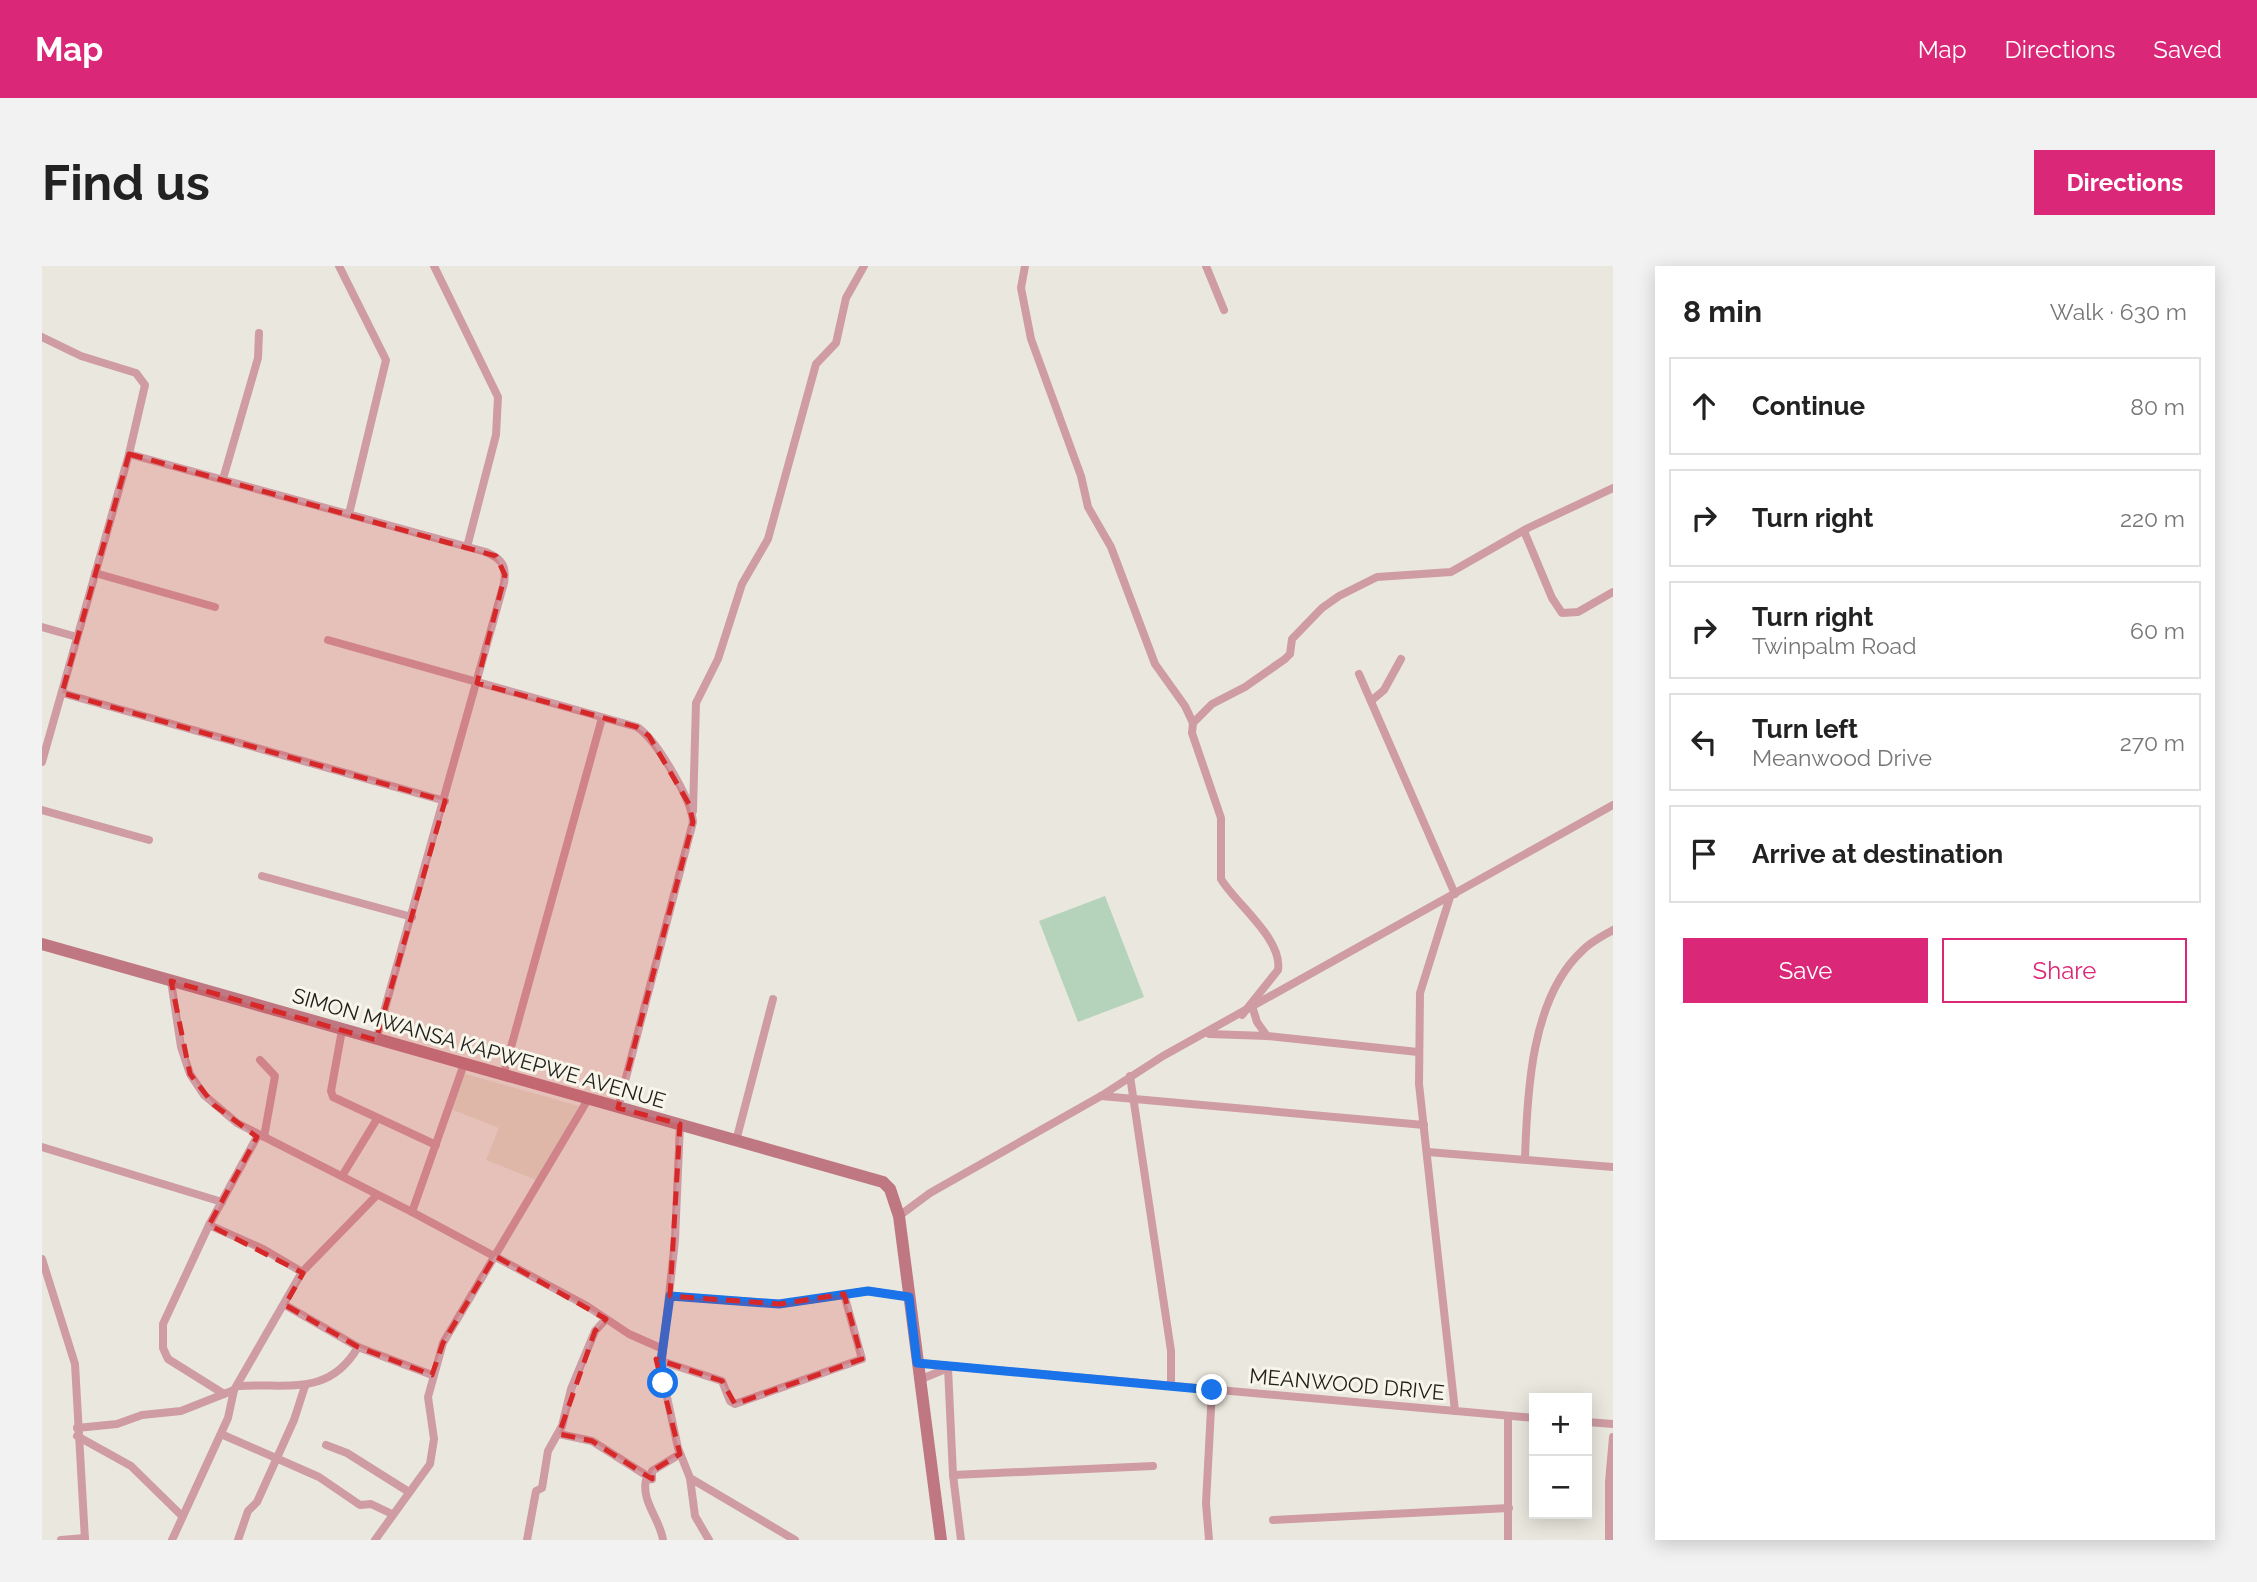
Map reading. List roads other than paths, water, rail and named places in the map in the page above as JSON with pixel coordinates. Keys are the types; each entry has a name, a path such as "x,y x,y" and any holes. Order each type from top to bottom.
{"main road":[{"name":"SIMON MWANSA KAPWEPWE AVENUE","path":"42,944 587,1101 874,1178 890,1189 896,1200 899,1216"},
{"path":"899,1216 940,1540"}],"street":[{"path":"339,266 386,360 349,514"},
{"path":"434,266 498,397 496,435 467,548"},
{"path":"618,1108 692,822 696,703 719,659 742,584 768,539 816,364 836,343 846,298 864,266"},
{"path":"1026,266 1021,288 1031,339 1081,476 1088,507 1111,547 1154,664 1185,706 1193,723 1192,733 1222,818 1221,879 1252,915 1278,957 1278,970 1242,1015"},
{"path":"1206,266 1224,310"},
{"path":"223,479 258,358 259,333"},
{"path":"42,337 80,356 136,373 142,379 145,391 42,762"},
{"path":"129,454 496,556 504,566 505,575 477,683 376,1040"},
{"path":"1193,723 1212,704 1245,687 1285,659 1290,654 1292,639 1322,608 1339,596 1377,577 1451,572 1524,531 1613,488"},
{"path":"1524,531 1552,598 1562,613 1578,612 1613,592"},
{"path":"95,573 215,607"},
{"path":"42,627 77,637"},
{"path":"328,640 637,727 649,736 689,804 692,822"},
{"path":"1371,701 1384,690 1401,659"},
{"path":"1359,674 1452,895 1420,993 1418,1052 1455,1411"},
{"path":"62,693 445,801"},
{"path":"503,1076 601,718"},
{"path":"899,1216 930,1194 1101,1096 1130,1076 1613,805"},
{"path":"42,810 149,841"},
{"path":"262,876 412,917"},
{"path":"1525,1158 1527,1084 1544,1014 1581,951 1613,930"},
{"path":"172,981 181,1047 190,1074 214,1105 261,1136 412,1212 663,1349"},
{"path":"736,1140 773,999"},
{"path":"1252,1009 1267,1036"},
{"path":"341,1030 332,1094 377,1119 436,1145"},
{"path":"1207,1034 1267,1036 1418,1052"},
{"path":"224,1394 168,1359 161,1334 178,1288 209,1225 261,1136 275,1076 260,1060"},
{"path":"412,1212 464,1064"},
{"path":"1130,1076 1171,1351 1171,1386"},
{"path":"1101,1096 1132,1101 1424,1125"},
{"path":"375,1540 392,1514 425,1475 433,1451 427,1405 432,1375 443,1343 587,1101"},
{"path":"342,1176 377,1119"},
{"path":"680,1124 670,1296 661,1361 663,1383 680,1454 690,1478 695,1516 709,1540"},
{"path":"42,1147 222,1202"},
{"path":"1428,1152 1613,1167"},
{"path":"172,1540 182,1516 194,1498 221,1434 236,1388 302,1272 377,1195"},
{"path":"209,1225 263,1249 302,1272"},
{"path":"42,1259 75,1364 85,1539 61,1540"},
{"path":"670,1296 779,1304 868,1291 909,1297"},
{"path":"661,1361 722,1381 730,1401 735,1404 743,1398 770,1394 862,1359 844,1294"},
{"path":"285,1305 358,1347 432,1375"},
{"path":"527,1540 536,1491 542,1488 548,1451 559,1434 571,1389 595,1331 606,1319"},
{"path":"77,1432 117,1424 151,1413 181,1411 236,1388 305,1386 340,1373 358,1347"},
{"name":"MEANWOOD DRIVE","path":"917,1363 948,1368 1529,1418"},
{"path":"919,1380 948,1368 953,1475 961,1540"},
{"path":"238,1540 294,1420 305,1386"},
{"path":"1209,1540 1206,1503 1212,1390"},
{"path":"1508,1416 1508,1540"},
{"path":"1592,1422 1613,1424"},
{"path":"77,1432 131,1466 182,1516"},
{"path":"221,1434 319,1477 360,1505 371,1504 392,1514"},
{"path":"559,1434 592,1441 652,1479"},
{"path":"1609,1540 1609,1482 1613,1437"},
{"path":"326,1445 347,1453 409,1492"},
{"path":"652,1479 652,1471 680,1454"},
{"path":"953,1475 1153,1466"},
{"path":"690,1478 795,1540"},
{"path":"652,1479 646,1480 643,1492 660,1525 663,1540"},
{"path":"1273,1520 1509,1508"}]}
